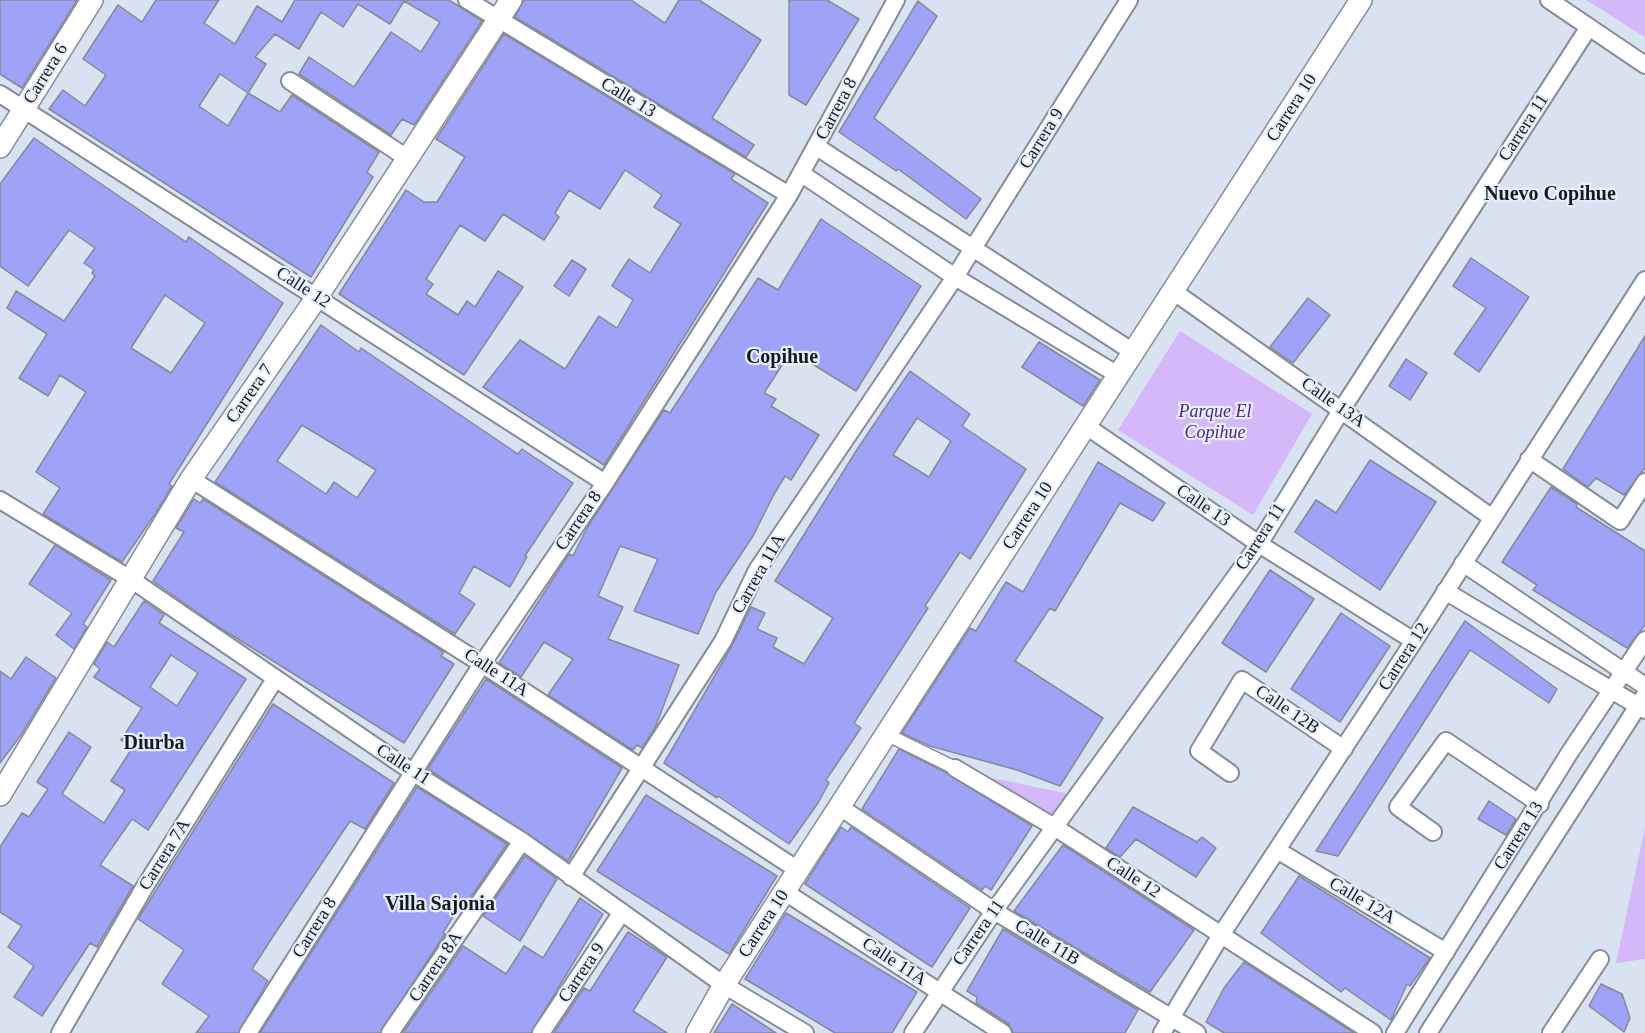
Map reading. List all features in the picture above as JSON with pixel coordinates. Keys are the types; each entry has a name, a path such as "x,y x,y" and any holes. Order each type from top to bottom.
{"street":[{"name":"Carrera 6","path":"0,147 92,0"},
{"name":"Calle 13","path":"467,0 789,195"},
{"name":"Carrera 7","path":"0,795 191,479 317,297 511,0"},
{"name":"Carrera 8","path":"248,1033 482,664 605,483 789,195 896,0"},
{"name":"Carrera 9","path":"955,278 1129,0"},
{"name":"Carrera 10","path":"698,1033 724,985 1361,0"},
{"path":"1549,0 1645,65"},
{"name":"Carrera 11","path":"913,1033 938,991 994,911 1259,544 1342,409 1589,27"},
{"path":"290,81 407,158"},
{"name":"Calle 12","path":"0,94 605,483"},
{"path":"817,147 1133,352"},
{"path":"802,174 955,278 1118,375"},
{"name":"Carrera 11A","path":"571,877 723,641 757,570 955,278"},
{"name":"Carrera 12","path":"1162,1033 1221,935 1414,641 1491,517 1645,280"},
{"name":"Calle 13A","path":"1173,291 1491,517"},
{"name":"Calle 13","path":"1086,426 1259,544 1414,641"},
{"path":"1529,459 1620,520 1645,482"},
{"name":"Calle 11A","path":"191,479 482,664 798,870"},
{"name":"Calle 11","path":"0,500 132,580 414,773 522,841 724,985 805,1033"},
{"path":"1463,563 1626,670 1645,686"},
{"path":"1445,591 1611,692 1642,704"},
{"name":"Carrera 13","path":"1395,1033 1540,804 1570,752 1645,640"},
{"name":"Carrera 7A","path":"60,1033 144,888 275,679"},
{"name":"Calle 12B","path":"1230,773 1199,751 1242,680 1344,749"},
{"name":"Carrera 13","path":"1428,1033 1642,704"},
{"name":"Calle 12","path":"886,734 956,768 1056,828 1373,1033"},
{"path":"1433,832 1398,807 1446,741 1540,804"},
{"name":"Calle 11B","path":"840,807 994,911 1197,1033"},
{"name":"Carrera 8A","path":"390,1033 522,841"},
{"name":"Calle 12A","path":"1277,850 1446,952"},
{"name":"Calle 11A","path":"784,892 1003,1033"},
{"name":"Carrera 9","path":"541,1033 622,912"},
{"path":"1551,1033 1600,959"}],"green space":[{"path":"1586,0 1645,0 1645,37"},
{"name":"Parque El Copihue","path":"1180,331 1312,414 1253,515 1118,430"},
{"path":"992,778 1069,794 1053,819"},
{"path":"1645,828 1645,959 1616,963"}],"building":[{"path":"0,0 77,0 22,88 0,74"},
{"path":"156,0 219,0 204,23 235,44 257,6 282,22 295,0 449,0 482,21 414,125 402,119 391,135 299,74 309,57 354,87 391,32 421,52 440,22 404,1 390,24 358,4 343,27 321,12 299,49 275,34 255,57 266,64 248,93 280,112 292,95 379,152 367,172 373,177 311,277 49,109 63,90 85,106 106,75 83,59 118,5 142,22","holes":["220,74 248,93 228,126 199,106"]},
{"path":"524,0 631,0 665,23 679,0 699,0 761,40 712,118 754,145 746,157 515,17"},
{"path":"789,0 827,0 859,19 806,105 789,95"},
{"path":"918,1 937,16 874,118 981,199 966,219 898,169 896,171 839,132"},
{"path":"504,34 735,174 731,179 768,203 604,465 483,387 520,340 565,369 599,316 617,328 633,300 612,286 621,271 629,259 650,273 681,224 654,207 662,195 625,170 600,209 569,190 555,213 559,217 544,240 503,214 485,241 460,225 426,279 433,284 426,294 458,315 467,301 475,307 498,271 523,287 464,375 339,294 406,190 424,202 437,202 465,157 436,139"},
{"path":"34,138 186,242 189,237 283,303 169,484 172,486 155,514 122,562 43,514 60,488 36,472 86,392 60,375 48,396 19,378 47,334 7,308 16,291 64,321 95,276 92,273 94,270 84,263 95,248 69,230 28,286 0,266 0,184","holes":["165,295 205,323 171,373 131,348"]},
{"path":"821,219 921,286 856,391 788,349 786,359 764,393 776,399 771,406 819,435 791,480 785,476 753,536 716,592 698,634 634,611 658,559 620,546 598,596 623,607 608,639 679,665 655,728 642,748 637,745 633,750 548,695 573,659 544,642 521,677 499,663 569,554 573,556 587,528 664,410 670,413 758,278 778,290"},
{"path":"1471,258 1529,297 1479,372 1454,354 1486,308 1453,286"},
{"path":"572,260 586,269 569,296 554,286"},
{"path":"1308,298 1330,315 1293,363 1270,347"},
{"path":"321,325 359,352 361,348 518,454 522,449 573,483 525,556 527,557 510,587 474,566 459,593 475,604 455,634 215,482","holes":["302,425 376,470 357,498 334,482 326,494 277,461"]},
{"path":"1645,336 1645,468 1624,495 1596,478 1588,487 1563,469"},
{"path":"1039,342 1100,380 1083,406 1022,367"},
{"path":"1406,359 1427,373 1410,400 1389,386"},
{"path":"910,371 970,414 962,426 1026,469 970,559 960,552 925,606 928,608 854,723 861,728 826,780 829,783 818,803 789,844 664,763 732,646 751,607 765,613 757,629 777,638 773,647 804,664 833,618 775,581 858,448","holes":["917,418 951,441 929,477 893,455"]},
{"path":"1370,460 1436,502 1380,590 1295,532 1316,500 1336,513"},
{"path":"1098,462 1165,503 1153,521 1120,503 1055,611 1050,608 1015,661 1103,718 1060,786 1017,770 930,746 902,733 970,628 976,631 1006,582 1023,592"},
{"path":"1551,487 1577,504 1576,507 1645,551 1645,625 1627,648 1533,590 1537,585 1502,562"},
{"path":"194,499 200,503 203,499 444,652 441,656 454,664 404,743 214,624 153,581 184,532 176,528"},
{"path":"55,545 111,580 83,624 87,627 74,649 56,635 72,613 29,584"},
{"path":"1270,570 1314,599 1266,672 1222,643"},
{"path":"144,601 164,615 159,623 246,679 148,830 132,819 100,865 133,886 97,947 90,943 42,1016 14,997 34,966 8,947 22,926 0,912 0,847 22,813 29,817 48,789 37,782 69,732 91,747 62,794 104,823 125,790 111,781 133,747 121,740 142,708 94,677 100,669 94,664 107,642 114,647","holes":["171,655 198,673 177,706 150,687"]},
{"path":"1341,613 1390,646 1340,722 1291,689"},
{"path":"1465,621 1557,689 1549,703 1470,650 1338,856 1316,851"},
{"path":"26,657 56,678 21,735 0,763 0,671 11,679"},
{"path":"486,679 622,768 568,861 428,769"},
{"path":"273,704 394,783 365,829 350,821 252,969 268,981 238,1033 196,1033 209,1016 162,984 184,950 138,919"},
{"path":"899,749 943,771 1032,826 991,890 985,886 982,890 862,809"},
{"path":"417,787 507,844 466,904 462,902 443,933 445,934 380,1033 260,1033"},
{"path":"646,795 777,876 729,954 597,871"},
{"path":"1489,801 1516,819 1506,835 1478,819"},
{"path":"1133,807 1197,842 1202,837 1216,848 1196,877 1136,839 1120,857 1106,848"},
{"path":"841,827 848,832 851,827 970,908 932,967 805,884"},
{"path":"1063,845 1194,930 1150,992 1014,911"},
{"path":"525,856 557,879 520,941 483,916"},
{"path":"1299,876 1430,958 1410,986 1407,984 1391,1020 1345,988 1341,992 1261,933"},
{"path":"580,898 603,914 531,1033 403,1033 463,946 506,974 524,946 543,958"},
{"path":"786,913 917,992 892,1033 835,1033 745,979"},
{"path":"1003,929 1138,1010 1125,1033 1013,1033 1009,1024 976,1003 977,997 967,991"},
{"path":"628,932 667,957 633,1011 667,1033 554,1033 584,988 590,991"},
{"path":"1244,962 1354,1033 1224,1033 1206,1022 1224,988"},
{"path":"1601,984 1622,994 1630,1018 1624,1032 1589,1006"},
{"path":"732,1004 776,1033 714,1033"}],"district":[{"name":"Nuevo Copihue","path":"1550,195"},
{"name":"Copihue","path":"782,358"},
{"name":"Diurba","path":"154,744"},
{"name":"Villa Sajonia","path":"440,905"}]}
